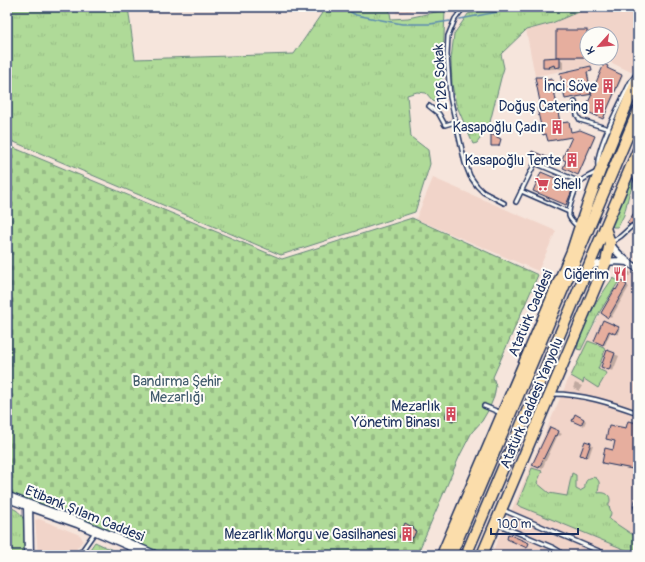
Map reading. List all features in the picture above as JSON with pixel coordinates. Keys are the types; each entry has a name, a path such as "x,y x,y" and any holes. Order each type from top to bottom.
{"main road":[{"name":"Atatürk Caddesi","path":"442,555 572,251 583,231 603,169 638,78"},
{"name":"Atatürk Caddesi","path":"451,555 583,231 638,111"},
{"path":"466,555 637,152"},
{"path":"605,228 610,243"},
{"name":"Atatürk Caddesi Yanyolu","path":"482,555 606,262 610,243"},
{"name":"Etibank Şılam Caddesi","path":"7,497 79,523 153,555"}],"street":[{"path":"610,243 627,262 638,269"},
{"path":"588,267 606,262 627,262"},
{"path":"28,505 29,555"}],"lane":[{"name":"2126 Sokak","path":"466,7 455,19 448,36 447,55 450,97 465,163 470,176 483,192 504,203"},
{"path":"583,231 571,220 569,212 572,198 580,182 603,169 597,165 597,160 609,128 631,80 638,74"},
{"path":"575,102 577,115 580,120 609,128"},
{"path":"429,106 439,114 445,125 455,122"},
{"path":"516,202 535,162 580,182"},
{"path":"632,165 632,170 638,186"},
{"path":"521,191 569,212"},
{"path":"596,248 610,243 632,226"},
{"path":"535,393 563,394 594,399 638,413"},
{"path":"484,406 502,414"},
{"path":"638,499 636,506 638,513"},
{"path":"502,509 608,555"},
{"path":"496,523 554,548 559,551 561,555"},
{"path":"79,555 96,531"}],"shaded area":[{"path":"395,7 432,7 396,14"},
{"path":"590,7 638,7 638,56 631,72 618,66 619,26 579,26 579,66 589,66 535,76 526,30 552,23"},
{"path":"433,178 556,231 538,271 416,219"},
{"path":"627,269 638,275 638,555 491,555 568,380 600,313"},
{"path":"39,519 80,535 83,540 72,555 38,555 35,520"}],"green space":[{"path":"7,7 128,7 135,59 294,54 322,13 320,7 389,7 391,19 408,18 445,10 442,88 443,99 434,102 426,93 417,92 407,95 411,137 428,150 430,164 415,212 281,255 7,139 7,89 9,78 7,65"},
{"path":"494,7 590,7 552,23 526,30 501,54 504,68 489,126 477,143 473,144 456,104 452,84 451,59 454,34 468,14"},
{"name":"Bandırma Şehir Mezarlığı","path":"7,145 282,259 412,218 538,275 493,377 496,386 494,397 489,409 482,421 472,432 460,455 417,555 158,555 7,491"},
{"path":"631,178 633,186 629,194 624,215 618,227 613,227 611,225"},
{"path":"613,278 619,281 599,313 581,350 577,349 579,339 596,303"},
{"path":"588,341 604,347 605,350 598,369 607,373 598,388 584,379 583,383 571,376"},
{"path":"532,468 542,471 537,483 549,493 567,496 572,473 576,475 576,489 580,491 585,488 588,479 593,477 597,479 599,483 598,493 606,494 610,498 609,505 611,514 609,519 638,537 638,555 517,505"},
{"path":"7,506 16,510 20,514 25,524 25,555 7,555"},
{"path":"95,542 123,555 86,555"}],"building":[{"path":"556,30 579,30 579,57 556,57"},
{"path":"560,57 560,67 555,68 554,65 549,67 550,68 543,68 543,58"},
{"path":"591,66 592,71 587,72 591,94 603,66 608,66 607,68 622,75 603,119 588,112 589,109 586,107 592,94 565,99 560,73"},
{"path":"535,77 544,77 546,80 552,79 560,123 569,122 571,132 580,130 595,136 578,175 563,168 566,161 562,159 572,137 548,141 546,134 543,135 537,108 541,107"},
{"path":"491,134 501,139 499,146 491,146"},
{"path":"532,151 549,158 547,163 530,155"},
{"path":"541,172 574,186 566,205 533,191"},
{"path":"638,207 638,230 634,228 634,224 632,223 629,225 627,223"},
{"path":"621,281 627,285 608,318 601,313"},
{"path":"603,320 619,327 615,334 609,331 603,345 594,341"},
{"path":"607,350 615,353 609,370 601,367"},
{"name":"Mezarlık Yönetim Binası","path":"449,407 457,410 456,421 445,417"},
{"path":"575,414 584,419 581,425 572,421"},
{"path":"628,421 638,423 638,470 602,463 605,448 613,450 615,441 606,439 609,426 626,428"},
{"path":"550,427 559,431 557,436 555,435 539,468 532,465"},
{"path":"585,441 591,443 586,457 580,455"},
{"name":"Mezarlık Morgu ve Gasilhanesi","path":"405,523 414,528 413,529 416,531 413,538 411,537 409,541 399,537"},
{"path":"508,534 529,543 527,548 507,539"}],"waterway":[{"path":"342,7 356,15 402,24 430,24 450,21"},
{"path":"460,19 524,7"}],"place":[{"name":"İnci Söve","path":"608,86"},
{"name":"Doğuş Catering","path":"599,106"},
{"name":"Kasapoğlu Çadır","path":"557,127"},
{"name":"Kasapoğlu Tente","path":"572,160"},
{"name":"Shell","path":"542,184"},
{"name":"Ciğerim","path":"620,274"},
{"name":"Mezarlık Yönetim Binası","path":"451,414"},
{"name":"Mezarlık Morgu ve Gasilhanesi","path":"407,534"}]}
